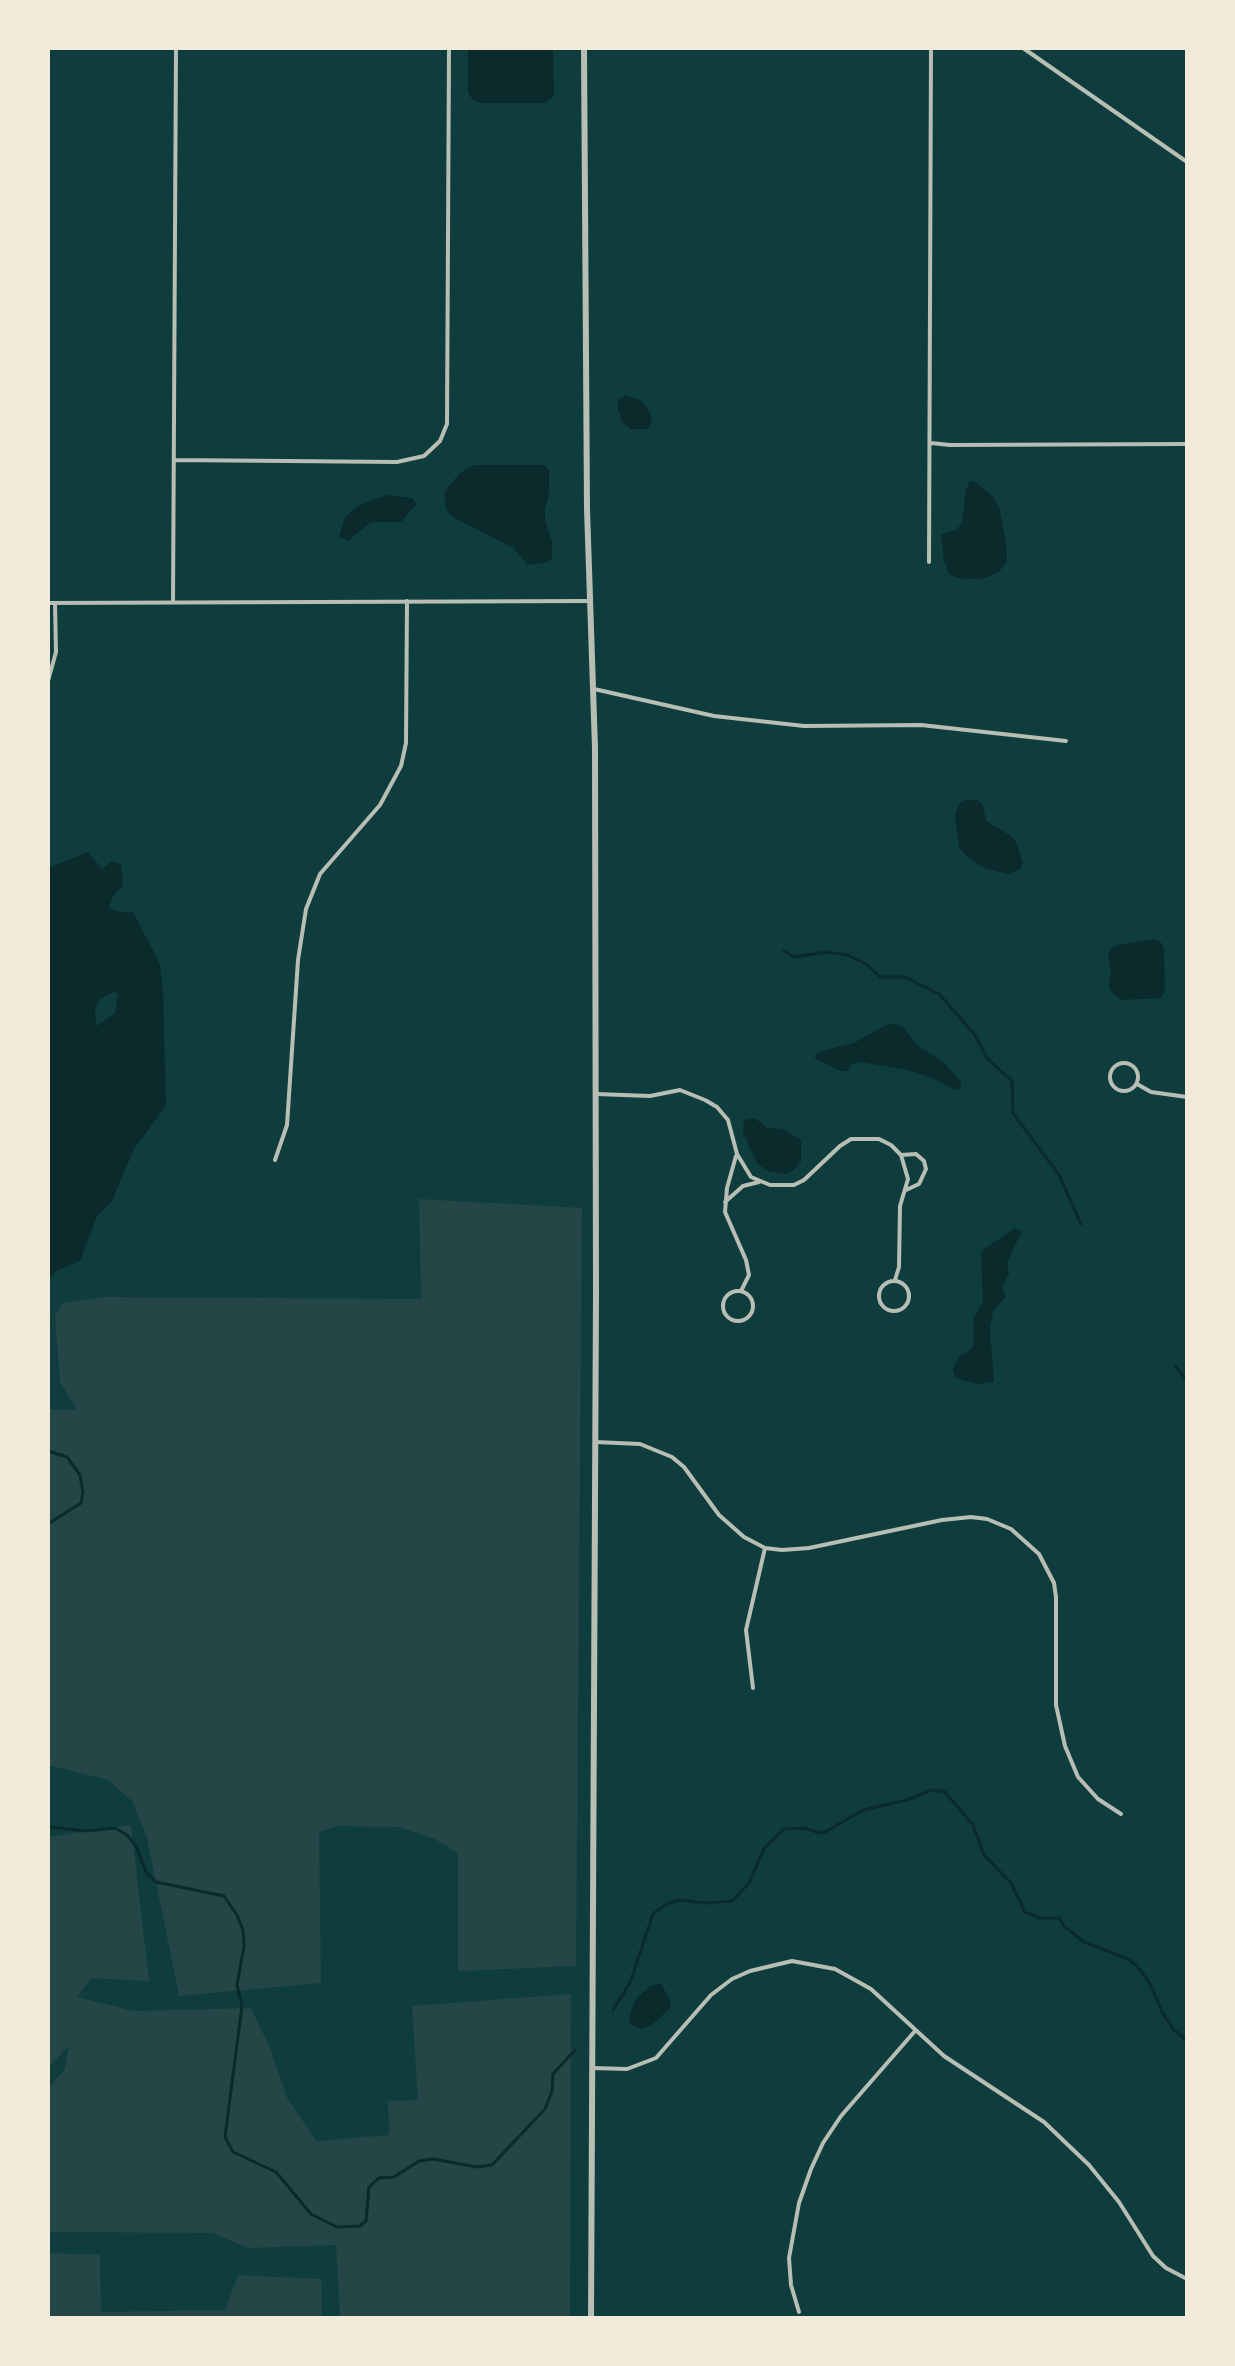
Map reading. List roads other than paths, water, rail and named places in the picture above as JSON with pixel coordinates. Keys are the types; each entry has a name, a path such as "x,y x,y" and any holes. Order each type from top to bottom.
{"street":[{"path":"173,602 176,48"},
{"path":"174,460 397,462 424,456 437,444 447,424 449,48"},
{"path":"584,48 585,329 594,689 596,1094 591,2318"},
{"path":"929,562 931,48"},
{"path":"1023,48 1187,162"},
{"path":"931,443 1187,444"},
{"path":"275,1160 287,1125 298,960 306,909 320,874 380,805 401,766 406,743 407,601"},
{"path":"48,603 591,601"},
{"path":"48,681 56,652 55,603"},
{"path":"594,689 727,718 804,726 921,725 1066,741"},
{"path":"1120,1063 1134,1066 1139,1075 1137,1084 1126,1092 1117,1090 1110,1078 1113,1069 1120,1063"},
{"path":"1137,1084 1151,1092 1187,1097"},
{"path":"596,1094 650,1096 680,1090 691,1093 717,1107 728,1120 737,1154 751,1177 759,1182 782,1186 804,1180 851,1139 879,1139 891,1145 901,1155 908,1179 900,1206 899,1267 895,1280"},
{"path":"737,1154 725,1212 746,1260 749,1275 741,1291"},
{"path":"901,1155 916,1154 924,1161 926,1169 919,1184 904,1191"},
{"path":"725,1202 743,1186 759,1182"},
{"path":"895,1280 907,1288 909,1297 900,1310 890,1310 881,1304 878,1294 886,1282 895,1280"},
{"path":"741,1291 750,1296 752,1311 742,1320 732,1320 725,1314 724,1300 731,1292 741,1291"},
{"path":"595,1442 640,1444 672,1457 684,1467 719,1515 744,1537 765,1548 809,1548 942,1520 971,1517 987,1519 1011,1529 1039,1554 1054,1583 1056,1705 1065,1746 1078,1777 1098,1799 1121,1814"},
{"path":"753,1688 746,1630 765,1548"},
{"path":"592,2068 627,2069 656,2058 711,1995 732,1979 771,1964 792,1961 835,1969 857,1979 952,2061 1022,2105 1067,2142 1119,2202 1153,2256 1166,2268 1187,2279"},
{"path":"799,2312 791,2285 789,2258 799,2203 811,2169 841,2116 915,2031"}],"waterway":[{"path":"784,951 794,957 827,952 848,955 866,964 880,977 905,977 939,994 975,1035 987,1058 1012,1081 1013,1113 1059,1175 1081,1224"},
{"path":"1175,1366 1187,1380"},
{"path":"48,1451 67,1457 80,1475 83,1493 81,1503 48,1524"},
{"path":"613,2010 630,1983 653,1914 665,1905 678,1900 706,1903 732,1901 749,1883 764,1849 784,1829 804,1828 820,1833 863,1810 907,1800 932,1790 945,1792 973,1825 984,1855 1011,1883 1025,1912 1040,1918 1059,1918 1084,1942 1128,1959 1137,1966 1150,1984 1162,2012 1174,2030 1187,2041"},
{"path":"48,1827 88,1831 115,1828 127,1835 136,1846 146,1872 156,1882 224,1896 237,1915 243,1930 244,1946 237,1985 242,2006 225,2137 233,2152 276,2172 311,2214 337,2227 360,2226 366,2221 369,2187 379,2178 394,2177 419,2161 433,2159 477,2167 492,2165 545,2109 552,2091 553,2074 575,2050"}]}
